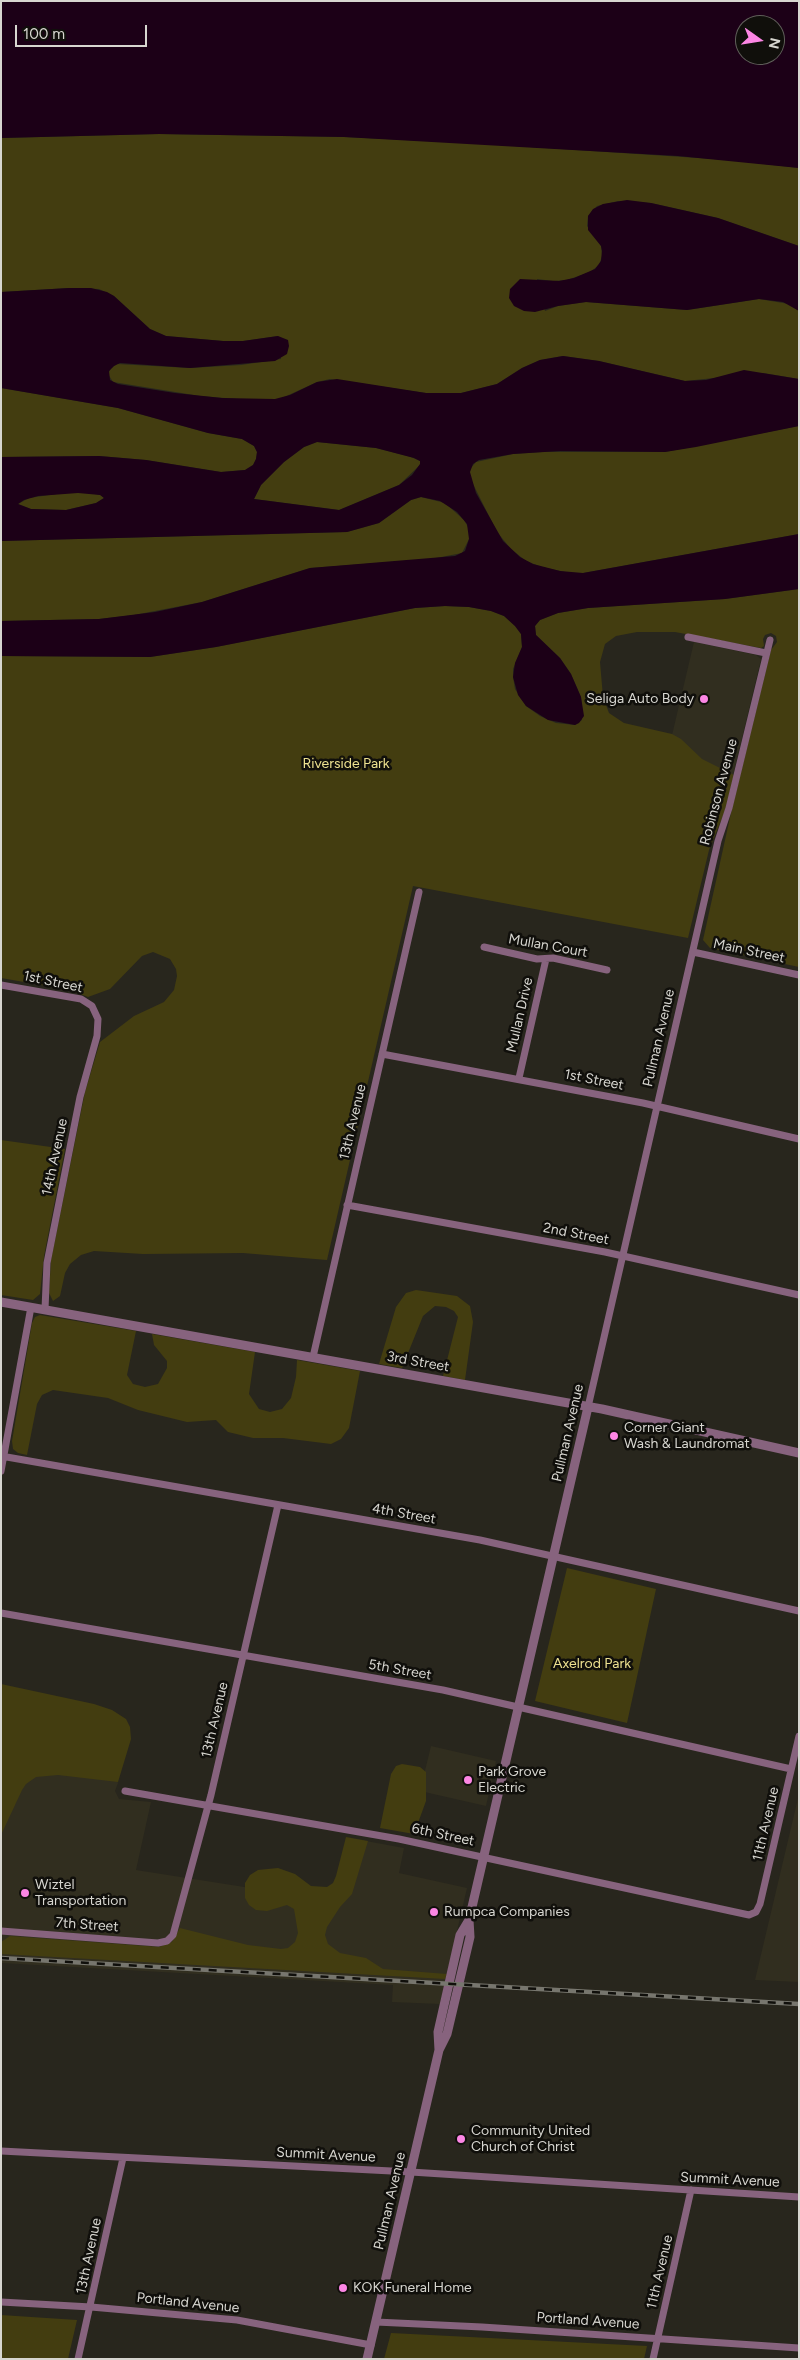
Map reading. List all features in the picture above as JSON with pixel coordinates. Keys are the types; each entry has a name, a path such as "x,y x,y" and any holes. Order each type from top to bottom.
{"street":[{"path":"688,637 766,653"},
{"name":"Robinson Avenue","path":"693,952 718,841 727,814 770,640"},
{"name":"13th Avenue","path":"313,1357 419,892"},
{"name":"Mullan Court","path":"484,947 536,959 553,958 607,970"},
{"name":"Main Street","path":"693,952 799,975"},
{"name":"Pullman Avenue","path":"367,2359 439,2050 447,2034 470,1937 469,1920 483,1857 693,952"},
{"name":"Mullan Drive","path":"519,1078 546,958"},
{"name":"1st Street","path":"1,984 81,999 89,1003 95,1011"},
{"name":"14th Avenue","path":"45,1310 46,1268 62,1178 86,1070 97,1036 98,1025 95,1011"},
{"name":"1st Street","path":"382,1054 519,1078 657,1106 799,1139"},
{"name":"2nd Street","path":"347,1205 623,1256 799,1295"},
{"name":"3rd Street","path":"1,1302 588,1407 799,1453"},
{"path":"1,1471 31,1307"},
{"name":"4th Street","path":"3,1456 480,1540 799,1611"},
{"name":"13th Avenue","path":"170,1939 176,1927 208,1806 278,1505"},
{"name":"5th Street","path":"1,1613 443,1690 791,1769"},
{"name":"11th Avenue","path":"753,1914 760,1904 799,1736"},
{"name":"6th Street","path":"125,1791 399,1839 742,1914 753,1914"},
{"name":"7th Street","path":"1,1931 158,1943 170,1939"},
{"name":"Summit Avenue","path":"1,2151 411,2172 799,2197"},
{"name":"13th Avenue","path":"78,2359 123,2158"},
{"name":"11th Avenue","path":"653,2359 691,2190"},
{"name":"Portland Avenue","path":"1,2302 91,2307 237,2320 371,2345"},
{"name":"Portland Avenue","path":"376,2322 799,2348"}],"shaded area":[{"path":"1,1 799,1 799,168 678,156 344,137 159,134 1,138"},
{"path":"627,200 651,203 718,218 799,246 799,311 783,302 759,299 687,310 586,302 535,312 524,311 514,306 509,298 510,289 520,279 559,281 574,278 595,269 601,261 602,251 601,246 588,230 588,216 593,209 603,204"},
{"path":"91,288 114,296 150,329 166,336 243,341 278,336 288,340 287,354 275,361 190,368 120,363 109,371 110,380 118,384 175,393 222,398 275,399 290,395 317,382 337,379 426,393 461,393 497,384 522,368 540,360 563,356 599,361 685,381 706,380 744,370 799,379 799,426 665,452 560,451 513,454 479,460 473,464 470,472 476,493 503,541 520,557 533,564 560,571 583,573 799,534 799,589 725,599 588,608 558,613 540,620 535,626 536,635 560,658 571,674 581,697 584,716 575,725 548,720 526,706 518,695 513,677 515,663 522,647 521,634 504,616 491,611 469,607 415,608 216,647 150,657 1,656 1,621 99,619 155,612 202,602 310,568 455,556 465,551 469,539 467,524 457,512 440,501 421,497 411,500 379,523 347,532 1,541 1,457 99,456 146,460 221,472 245,470 253,465 257,452 254,446 242,439 208,433 118,408 1,388 1,292","holes":["317,442 376,448 414,458 420,461 420,464 412,475 399,485 339,510 254,499 261,485 284,462 304,447","78,493 100,495 104,498 96,503 66,510 31,509 18,504 38,496"]},
{"path":"694,642 756,655 761,659 731,784 664,769"},
{"path":"1,1713 117,1780 118,1783 115,1791 119,1799 151,1802 136,1870 340,1902 355,1839 404,1848 399,1873 467,1888 440,2004 392,2002 393,1985 1,1963"},
{"path":"431,1746 496,1761 486,1806 420,1791"},
{"path":"799,1794 799,1982 755,1980"}],"green space":[{"path":"159,134 344,137 469,143 729,160 799,168 799,246 718,218 651,203 618,201 597,206 588,216 587,226 601,246 602,256 599,265 590,272 567,280 537,279 545,311 558,306 586,302 687,310 759,299 789,304 799,311 799,379 763,373 685,381 599,361 563,356 540,360 522,368 497,384 461,393 426,393 330,379 317,382 280,399 249,400 200,396 113,382 108,374 111,368 117,364 190,368 241,365 281,359 278,336 243,341 223,341 166,336 150,329 114,296 99,289 69,288 1,292 1,138"},
{"path":"1,388 118,408 208,433 242,439 254,446 257,452 256,459 253,465 245,470 221,472 146,460 99,456 1,457"},
{"path":"799,426 799,534 583,573 570,573 542,567 526,561 511,549 497,532 470,478 470,469 476,462 513,454 542,452 665,452"},
{"path":"317,442 376,448 411,457 420,461 420,465 399,485 339,510 254,499 261,485 284,462 304,447"},
{"path":"63,493 89,493 101,495 104,498 96,503 66,510 31,509 18,504 29,498"},
{"path":"421,497 445,503 464,520 469,529 469,539 462,553 431,559 310,568 202,602 134,615 99,619 1,621 1,541 347,532 379,523 411,500"},
{"name":"Riverside Park","path":"799,589 799,967 710,948 703,940 731,813 771,650 777,642 776,636 771,633 765,635 763,639 764,646 761,648 675,632 637,632 616,636 605,644 600,662 603,697 609,713 624,723 672,734 681,739 702,759 734,775 725,811 709,850 688,938 413,886 327,1260 243,1253 143,1254 94,1251 81,1255 70,1264 65,1273 60,1296 53,1301 49,1293 51,1260 85,1092 100,1042 134,1016 164,1002 174,990 177,976 176,969 170,959 153,952 142,956 110,989 88,997 70,990 1,978 1,656 150,657 216,647 415,608 469,607 491,611 504,616 521,634 522,647 513,669 513,677 515,689 526,706 540,716 556,723 575,725 582,720 581,697 571,674 560,658 536,635 535,626 540,620 558,613 588,608 725,599"},
{"path":"1,1140 65,1149 44,1256 40,1294 33,1300 1,1295"},
{"path":"416,1290 457,1296 470,1306 473,1322 465,1380 443,1376 458,1317 454,1311 446,1307 435,1306 423,1316 402,1368 379,1364 396,1307 406,1293"},
{"path":"40,1315 136,1331 127,1375 133,1384 145,1387 158,1384 167,1368 167,1361 154,1345 152,1334 255,1352 249,1394 259,1409 270,1412 282,1409 291,1398 296,1377 297,1360 360,1371 349,1428 341,1439 331,1444 283,1438 253,1438 228,1432 216,1420 187,1422 138,1410 108,1398 53,1390 42,1395 37,1404 27,1455 18,1453 13,1449 12,1441 32,1323 35,1317"},
{"name":"Axelrod Park","path":"567,1568 656,1589 627,1723 535,1701"},
{"path":"1,1684 94,1704 112,1710 126,1719 130,1727 131,1739 118,1782 58,1775 36,1777 26,1784 22,1790 1,1835"},
{"path":"402,1764 420,1767 426,1772 426,1801 414,1834 380,1828 391,1774 396,1766"},
{"path":"346,1837 368,1841 352,1894 340,1907 327,1927 325,1935 328,1944 340,1953 366,1958 383,1969 447,1974 445,1979 1,1954 1,1942 10,1936 159,1947 172,1942 180,1928 248,1945 281,1949 288,1948 295,1942 298,1933 294,1909 287,1905 267,1911 256,1910 249,1905 245,1898 245,1883 250,1875 258,1870 278,1868 295,1874 311,1886 327,1887 333,1883 336,1876"},
{"path":"1,2315 77,2320 68,2359 1,2359"},
{"path":"391,2333 647,2346 644,2359 384,2359"}],"railway":[{"path":"1,1958 799,2004"}],"place":[{"name":"Seliga Auto Body","path":"704,699"},
{"name":"Corner Giant Wash & Laundromat","path":"614,1436"},
{"name":"Park Grove Electric","path":"468,1780"},
{"name":"Wiztel Transportation","path":"25,1893"},
{"name":"Rumpca Companies","path":"434,1912"},
{"name":"Community United Church of Christ","path":"461,2139"},
{"name":"KOK Funeral Home","path":"343,2288"}]}
